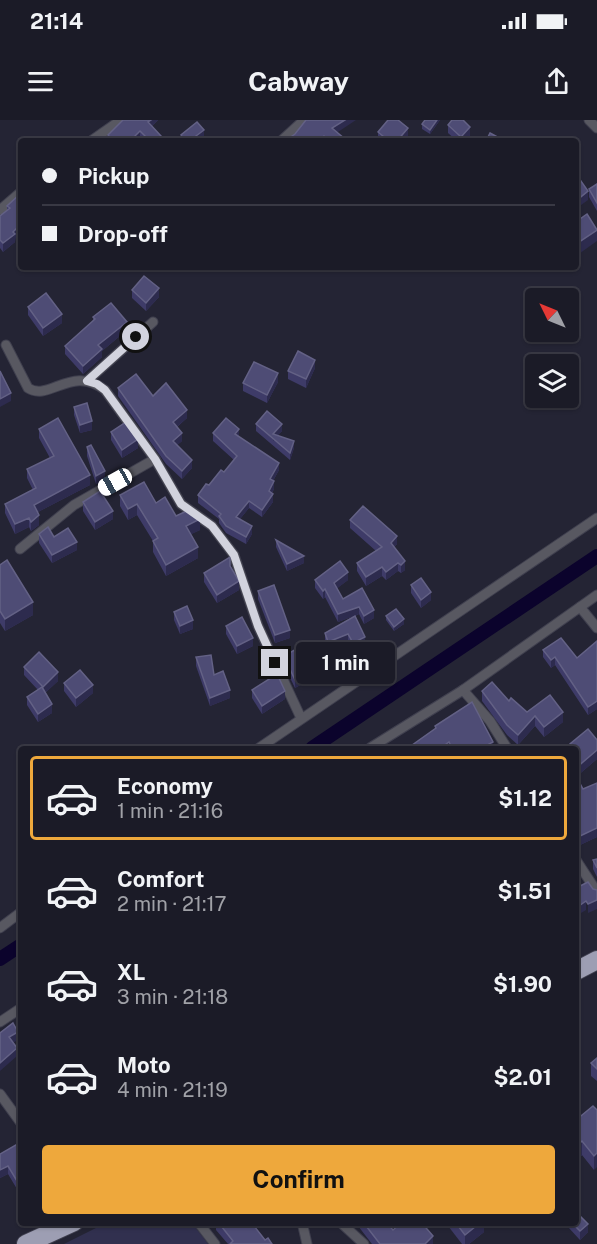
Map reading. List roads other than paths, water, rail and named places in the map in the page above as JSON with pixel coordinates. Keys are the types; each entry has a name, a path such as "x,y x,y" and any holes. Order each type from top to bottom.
{"highway":[{"path":"579,969 597,960"},
{"path":"26,1244 65,1226"}],"street":[{"path":"95,138 121,120"},
{"path":"283,138 304,120"},
{"path":"589,120 597,128"},
{"path":"0,210 18,195"},
{"path":"87,381 153,322"},
{"path":"6,345 28,388 33,391 40,392 77,379 97,384 105,390 155,459 181,504 212,526 234,555 258,626 301,718"},
{"path":"20,549 74,505 155,459"},
{"path":"262,746 597,518"},
{"path":"373,746 463,690 597,595"},
{"path":"580,607 597,627"},
{"path":"463,690 490,721 506,746"},
{"path":"579,865 597,892"},
{"path":"0,928 18,914"},
{"path":"0,1022 18,1010"},
{"path":"0,1094 18,1119"},
{"path":"201,1226 215,1244"},
{"path":"303,1226 307,1244"},
{"path":"344,1226 364,1244"}],"waterway":[{"path":"315,746 597,556"},
{"path":"0,959 18,947"}]}
